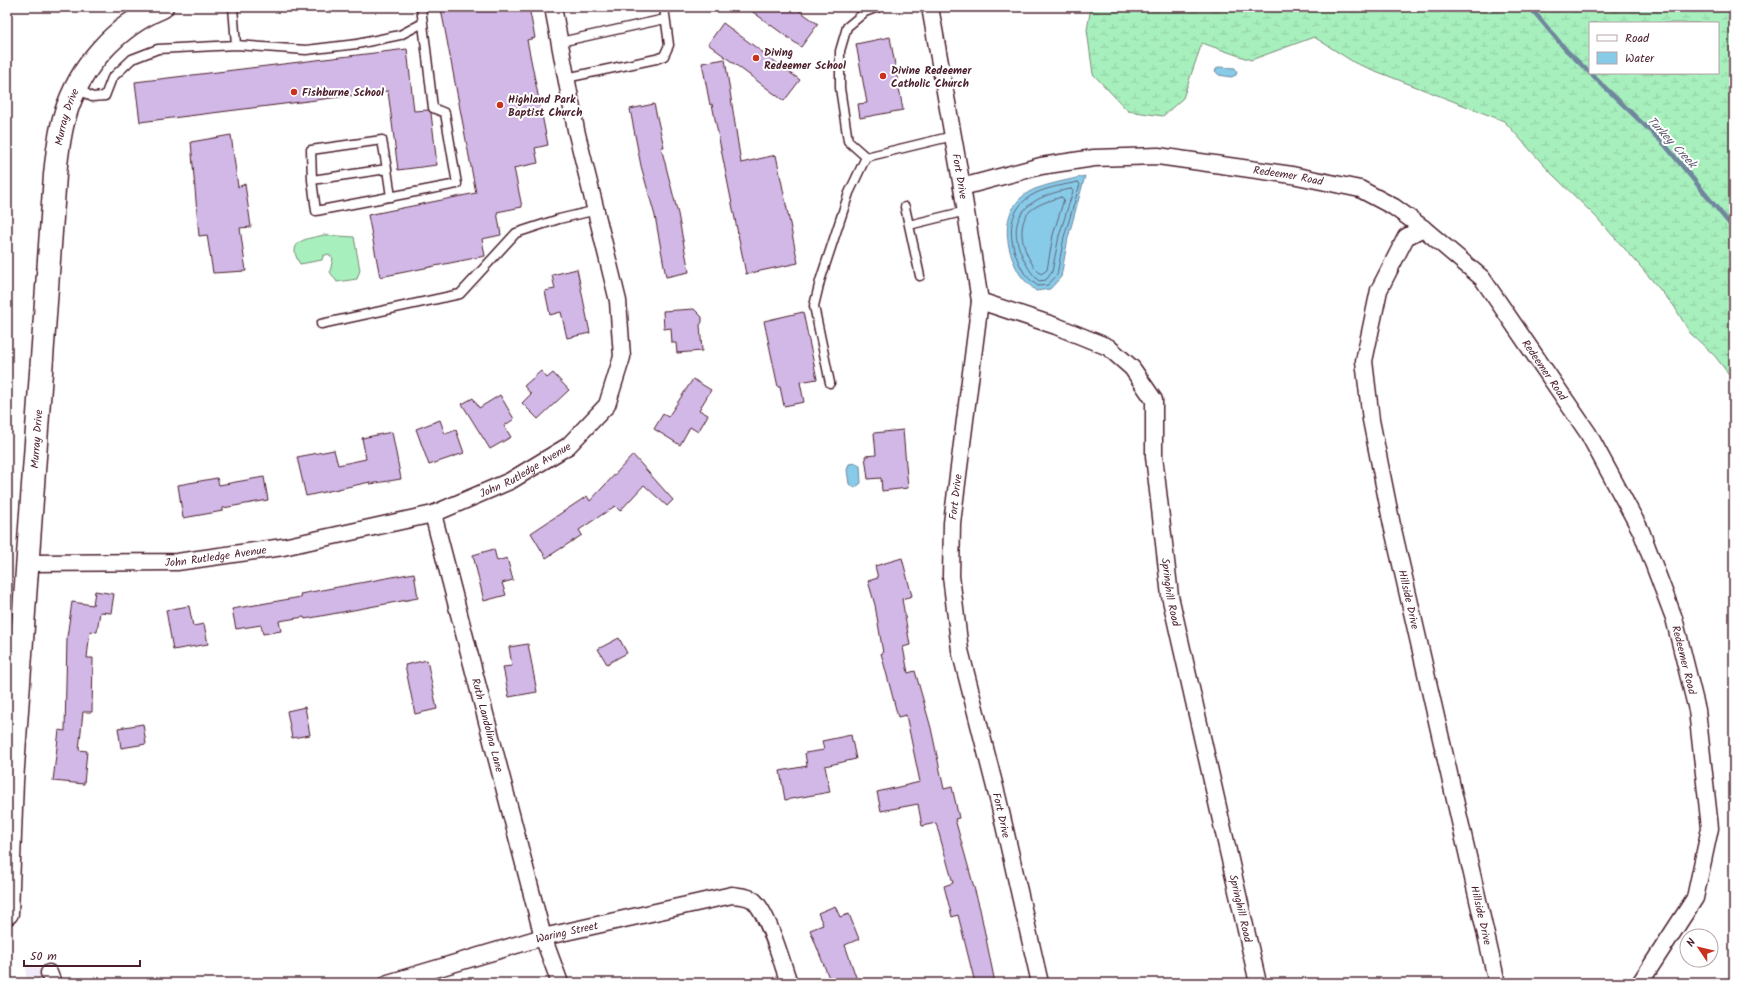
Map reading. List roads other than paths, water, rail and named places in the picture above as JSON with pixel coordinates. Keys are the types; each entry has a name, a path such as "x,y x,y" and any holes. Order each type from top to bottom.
{"street":[{"name":"Murray Drive","path":"7,913 10,780 28,563 55,175 61,129 69,103 90,63 112,39 132,22 161,7"},
{"name":"John Rutledge Avenue","path":"28,563 177,562 283,547 433,514 510,481 568,446 606,405 622,357 618,301 597,210 576,130 553,7"},
{"name":"Fort Drive","path":"930,7 962,187 980,301 952,523 951,576 960,650 998,799 1040,983"},
{"name":"Redeemer Road","path":"962,187 1041,166 1094,158 1158,156 1292,175 1360,189 1394,207 1423,228 1482,278 1588,433 1641,531 1674,618 1697,710 1710,828 1695,898 1640,983"},
{"name":"Hillside Drive","path":"1423,228 1406,237 1379,290 1364,361 1370,420 1392,525 1497,983"},
{"name":"Springhill Road","path":"980,301 1056,326 1108,347 1132,368 1154,400 1154,456 1170,596 1258,983"},
{"name":"Ruth Landolina Lane","path":"433,514 543,937 560,983"},
{"name":"Waring Street","path":"388,983 543,937 732,895 754,900 764,914 789,983"}],"lane":[{"path":"233,7 236,44"},
{"path":"391,197 382,140 311,150 312,180 316,211 391,197 457,184 445,112 433,108 421,7"},
{"path":"566,78 664,56 669,45 664,7"},
{"path":"866,157 848,141 840,88 840,51 847,27 865,12 878,7"},
{"path":"560,42 665,19"},
{"path":"76,88 92,97 105,96 112,78 132,60 158,49 236,44 306,50 357,44 400,35 423,23"},
{"path":"866,157 953,136"},
{"path":"830,383 814,306 820,281 849,193 866,157"},
{"path":"312,180 387,169"},
{"path":"905,207 920,276"},
{"path":"320,324 460,294 516,233 559,219 597,210"},
{"path":"909,225 966,211"}],"water":[{"path":"1218,67 1235,68 1237,72 1236,75 1231,77 1219,75 1215,71"},
{"path":"1085,176 1068,238 1061,277 1050,289 1036,291 1021,276 1014,262 1008,238 1010,215 1015,205 1023,196 1035,189"},
{"path":"855,463 860,466 861,483 855,488 849,484 847,470 849,464"}],"waterway":[{"name":"Turkey Creek","path":"1530,7 1566,50 1589,72"},
{"name":"Turkey Creek","path":"1591,74 1665,145 1734,229"}],"place":[{"name":"Diving Redeemer School","path":"756,58"},
{"name":"Divine Redeemer Catholic Church","path":"883,76"},
{"name":"Fishburne School","path":"294,92"},
{"name":"Highland Park Baptist Church","path":"500,105"}]}
